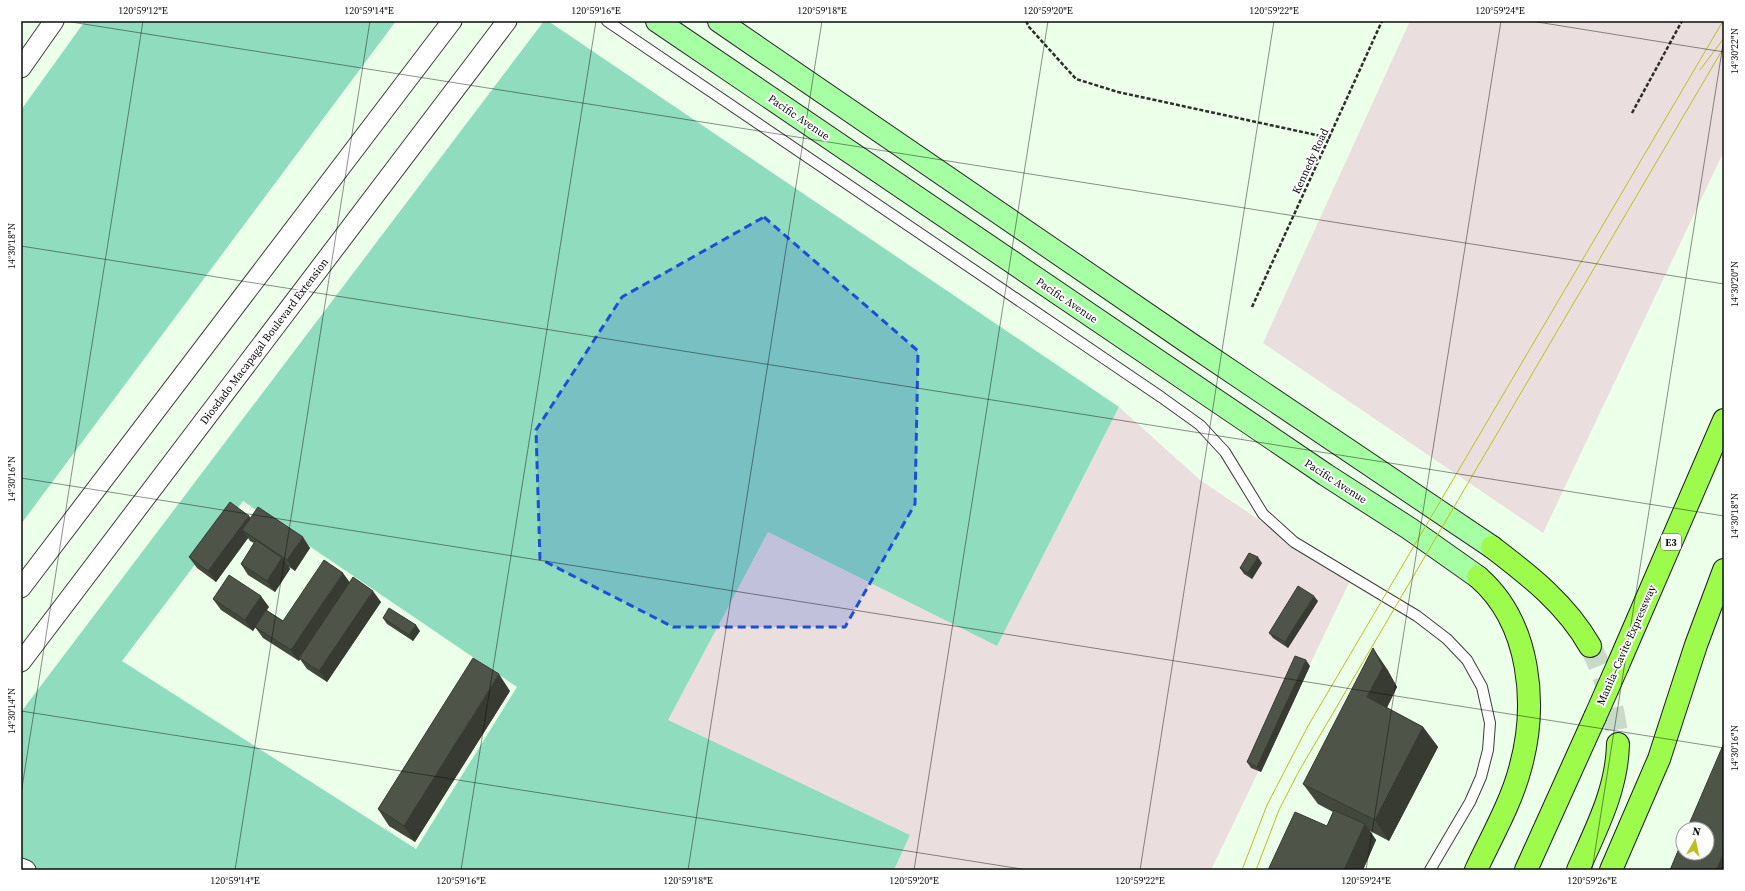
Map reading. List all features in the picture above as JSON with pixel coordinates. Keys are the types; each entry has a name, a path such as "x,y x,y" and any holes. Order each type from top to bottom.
{"highway":[{"name":"Manila–Cavite Expressway","path":"1526,870 1618,665 1724,420"},
{"path":"1492,546 1548,591 1571,619 1590,646"},
{"path":"1611,870 1659,759 1696,645 1724,570"},
{"path":"1476,870 1520,770 1525,747 1529,710 1528,675 1516,635 1502,605 1486,584 1478,577"},
{"path":"1578,870 1602,817 1614,784 1618,744"}],"main road":[{"name":"Pacific Avenue","path":"657,21 1326,475 1416,533 1478,577"},
{"path":"719,21 1195,347 1492,546"}],"street":[{"path":"21,68 54,21"},
{"path":"21,588 452,21"},
{"name":"Diosdado Macapagal Boulevard Extension","path":"21,662 507,21"},
{"path":"21,868 26,870"}],"lane":[{"path":"607,21 1200,425 1225,452 1263,514 1294,542 1417,616 1447,639 1467,660 1482,687 1490,723 1488,750 1480,777 1470,802 1430,870"}],"path":[{"path":"1026,21 1029,27 1076,80 1118,92 1330,138"},
{"name":"Kennedy Road","path":"1252,307 1382,21"},
{"path":"1632,113 1682,21"}],"highlighted area":[{"path":"764,217 918,351 915,504 845,627 673,627 540,559 536,430 622,297"}],"shaded area":[{"path":"1410,21 1724,21 1724,151 1543,533 1263,343"},
{"path":"1119,407 1200,480 1350,581 1211,870 894,870 910,835 667,721 768,532 997,646"}],"green space":[{"path":"85,21 396,21 21,524 21,110"},
{"path":"544,21 548,21 1119,407 997,646 768,532 668,720 910,835 894,870 21,870 21,712","holes":["243,501 517,687 416,849 122,661"]}],"building":[{"path":"230,502 249,516 208,571 189,557"},
{"path":"258,507 303,537 287,560 242,530"},
{"path":"256,540 282,558 267,581 241,564"},
{"path":"1249,553 1258,557 1248,573 1240,568"},
{"path":"324,560 343,573 291,650 255,627 266,610 283,621"},
{"path":"229,575 261,596 245,620 213,599"},
{"path":"353,577 373,591 319,671 299,658"},
{"path":"1298,586 1314,596 1285,642 1269,633"},
{"path":"389,608 416,625 409,635 383,618"},
{"path":"1373,648 1383,667 1367,697 1423,727 1375,820 1303,784"},
{"path":"1295,656 1306,660 1257,767 1247,762"},
{"path":"473,658 499,674 404,826 378,809"},
{"path":"1724,743 1724,853 1716,870 1670,870 1675,858 1675,861 1715,861 1715,821 1690,821"},
{"path":"1334,810 1365,824 1344,870 1268,870 1295,812 1327,826"}],"tunnel":[{"path":"1590,646 1601,669 1609,694 1615,719 1618,744"}],"tram line":[{"path":"1242,870 1267,805 1308,726 1723,21"},
{"path":"1700,70 1724,38"},
{"path":"1256,870 1279,810 1299,771 1724,47"}]}
